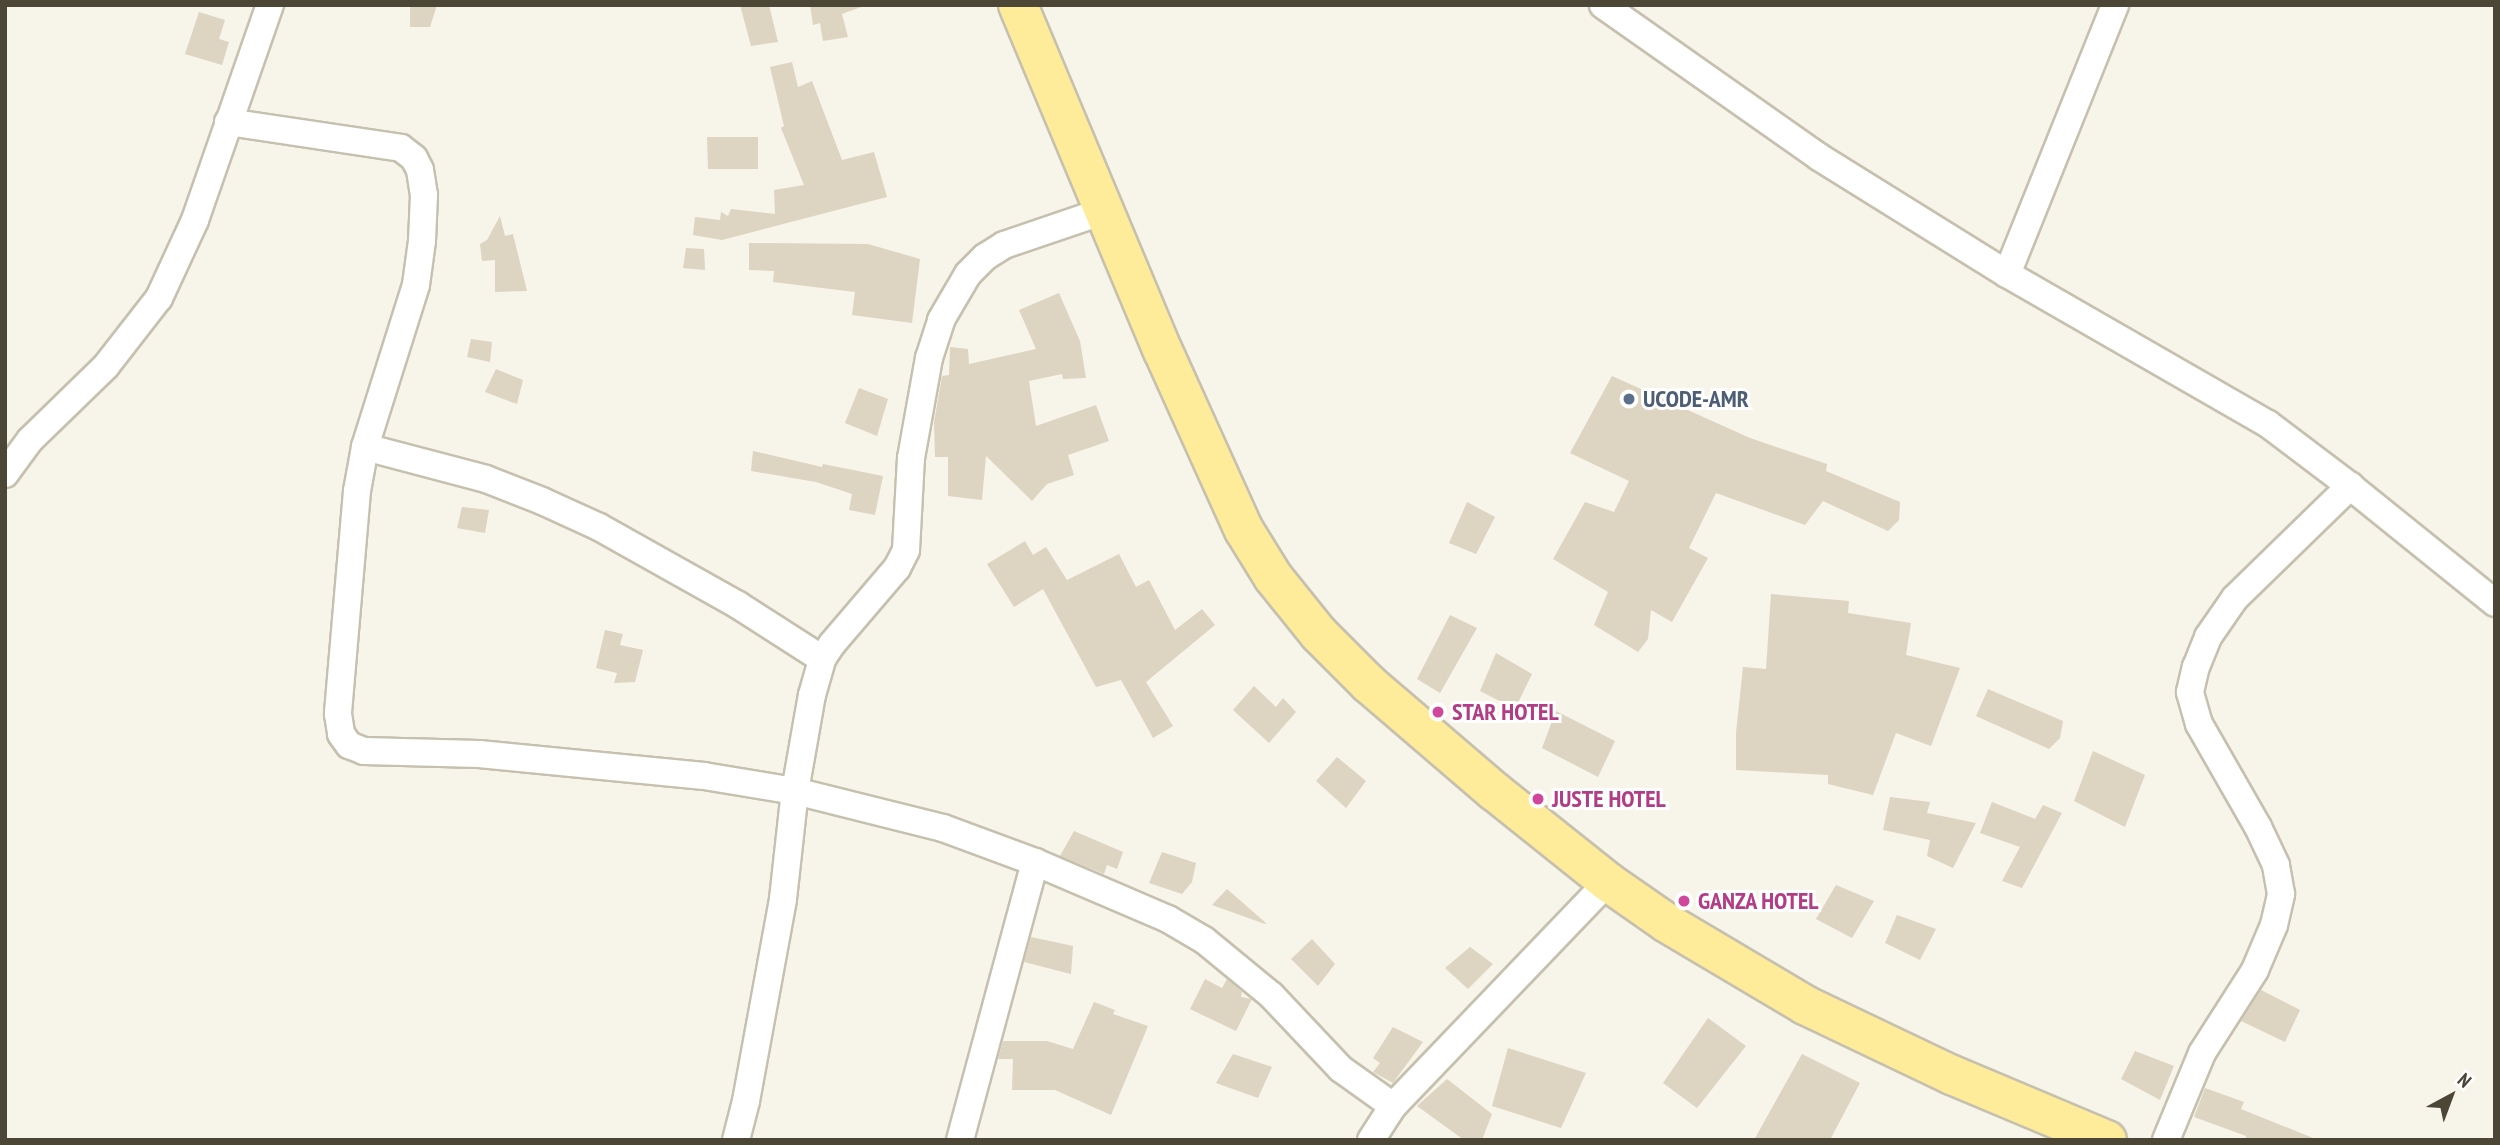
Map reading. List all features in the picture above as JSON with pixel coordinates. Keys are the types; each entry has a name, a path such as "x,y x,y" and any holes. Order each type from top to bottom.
{"main road":[{"path":"1018,5 1104,211 1244,530 1273,577 1319,634 1368,684 1494,791 1608,882 1667,923 1805,1005 1952,1075 2107,1140"}],"street":[{"path":"5,474 30,440 106,366 159,298 195,220 270,5"},
{"path":"1603,5 1819,157 2007,274 2268,424 2495,603"},
{"path":"2007,274 2115,5"},
{"path":"228,122 401,148 414,158 420,170 424,195 416,285 365,447 357,491 338,714 341,733 349,745 364,751 480,754 606,764 795,790 943,828 1035,862 1168,919 1204,940 1271,995 1341,1069 1394,1106"},
{"path":"736,1140 746,1101 783,899 795,790 812,695 822,659 897,568 906,550 911,458 929,358 941,320 968,274 1004,245 1104,211"},
{"path":"365,447 486,479 599,527 738,605 822,659"},
{"path":"2166,1140 2202,1053 2255,970 2274,925 2281,894 2276,865 2258,827 2199,724 2190,692 2196,667 2208,637 2235,597 2350,486"},
{"path":"2458,573 2495,575"},
{"path":"960,1140 1035,862"},
{"path":"1371,1140 1394,1106 1608,882"}],"building":[{"path":"410,5 437,5 430,27 410,27"},
{"path":"740,5 769,5 778,42 751,46"},
{"path":"810,5 861,7 842,14 848,37 823,41 820,23 813,25"},
{"path":"199,12 225,20 219,39 229,42 222,65 185,54"},
{"path":"792,62 798,87 812,81 842,160 874,152 887,197 722,240 693,235 695,217 720,220 721,212 728,216 731,209 775,214 774,190 804,185 781,128 784,126 770,67"},
{"path":"707,137 758,137 758,169 708,169"},
{"path":"500,216 505,236 513,234 527,291 495,292 495,260 482,261 480,244 487,240"},
{"path":"749,243 868,244 920,259 912,323 852,315 855,292 773,282 774,271 749,270"},
{"path":"686,248 704,249 705,270 683,268"},
{"path":"1059,293 1080,341 1086,378 1063,379 1062,374 1029,381 1036,426 1096,405 1109,441 1068,455 1074,475 1047,484 1032,501 986,456 982,500 948,496 948,457 935,457 934,422 942,376 949,375 950,347 968,349 969,364 1036,349 1019,310"},
{"path":"471,339 492,342 490,362 467,357"},
{"path":"496,369 523,380 517,404 485,392"},
{"path":"1612,376 1750,438 1827,464 1826,471 1900,502 1899,520 1888,531 1823,501 1805,525 1716,493 1689,548 1708,558 1672,622 1651,610 1648,639 1638,652 1594,625 1608,592 1553,559 1585,502 1614,512 1629,481 1570,453"},
{"path":"859,388 888,399 877,436 845,423"},
{"path":"753,451 822,467 823,464 883,476 875,515 849,510 852,494 816,482 751,471"},
{"path":"1467,502 1495,517 1476,554 1449,543"},
{"path":"462,507 489,510 485,533 457,528"},
{"path":"1025,541 1033,555 1046,547 1067,580 1119,554 1136,587 1149,580 1175,630 1202,609 1215,625 1146,682 1173,726 1153,738 1121,680 1096,687 1043,589 1014,607 987,564"},
{"path":"1771,594 1849,601 1848,613 1911,623 1906,655 1960,668 1931,746 1896,733 1873,795 1828,784 1828,775 1736,770 1736,733 1743,667 1766,669"},
{"path":"1450,615 1477,628 1440,693 1417,679"},
{"path":"605,630 623,634 620,645 643,650 635,682 614,683 617,673 596,668"},
{"path":"1496,653 1532,674 1515,709 1480,691"},
{"path":"1254,686 1276,707 1283,698 1296,712 1269,743 1233,710"},
{"path":"1988,689 2063,721 2060,738 2049,749 1976,716"},
{"path":"1556,711 1615,741 1598,777 1542,748"},
{"path":"2093,751 2145,775 2125,827 2074,801"},
{"path":"1337,757 1366,781 1346,808 1316,781"},
{"path":"1890,797 1930,802 1927,813 1976,823 1953,868 1927,856 1930,840 1883,830"},
{"path":"1992,802 2035,819 2043,805 2062,813 2022,888 2002,881 2020,847 1980,833"},
{"path":"1074,831 1123,852 1117,869 1107,865 1104,874 1060,856"},
{"path":"1162,852 1196,863 1192,882 1182,894 1149,883"},
{"path":"1836,885 1874,901 1852,938 1816,919"},
{"path":"1227,889 1266,923 1212,905"},
{"path":"1897,915 1936,929 1920,960 1885,943"},
{"path":"1031,937 1073,946 1071,974 1024,962"},
{"path":"1312,939 1335,964 1318,986 1291,959"},
{"path":"1470,947 1493,964 1468,989 1445,968"},
{"path":"1205,979 1222,988 1227,979 1242,992 1241,997 1252,999 1236,1031 1190,1009"},
{"path":"2261,990 2300,1010 2285,1042 2241,1021"},
{"path":"1094,1002 1115,1010 1113,1014 1148,1026 1111,1115 1055,1090 1012,1090 1013,1059 998,1059 1003,1041 1047,1041 1073,1049"},
{"path":"1708,1018 1746,1046 1697,1108 1663,1083"},
{"path":"1393,1027 1423,1042 1393,1083 1373,1072 1380,1063 1373,1058"},
{"path":"1508,1048 1586,1073 1561,1128 1492,1106"},
{"path":"2135,1051 2174,1066 2160,1100 2121,1079"},
{"path":"1233,1054 1272,1067 1258,1098 1216,1083"},
{"path":"1802,1054 1860,1083 1830,1140 1754,1140"},
{"path":"1447,1079 1492,1114 1482,1140 1464,1140 1417,1106"},
{"path":"2205,1088 2244,1102 2241,1109 2318,1140 2245,1140 2246,1136 2194,1117"}],"place":[{"name":"UCODE-AMR","path":"1629,399"},
{"name":"STAR HOTEL","path":"1438,712"},
{"name":"JUSTE HOTEL","path":"1538,799"},
{"name":"GANZA HOTEL","path":"1684,901"}]}
